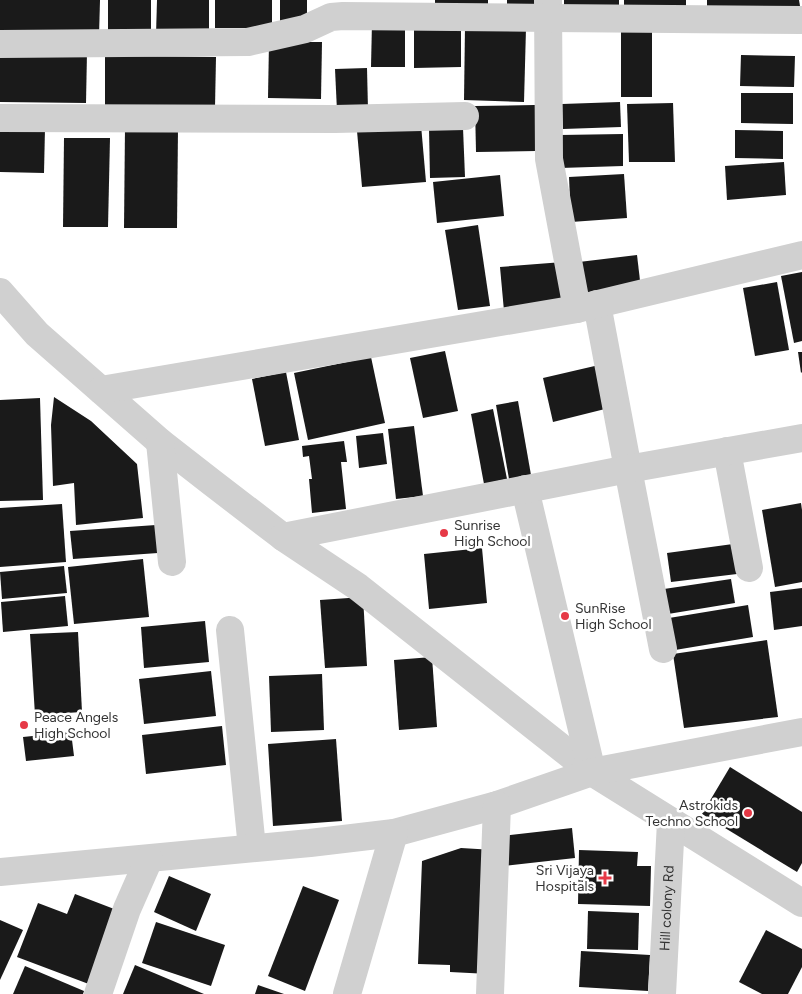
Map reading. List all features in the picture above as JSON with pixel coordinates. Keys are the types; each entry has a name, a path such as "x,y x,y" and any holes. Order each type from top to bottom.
{"street":[{"path":"0,44 248,42 305,29 331,17 549,9 802,20"},
{"path":"549,9 549,159 628,470 663,650"},
{"path":"0,118 335,119 466,116"},
{"path":"101,390 587,307 802,255"},
{"path":"0,292 37,334 160,442 283,537 358,586 592,772 802,903"},
{"path":"283,537 802,438"},
{"path":"160,442 172,562"},
{"path":"727,451 749,568"},
{"path":"525,490 592,772"},
{"path":"230,630 252,848"},
{"path":"0,872 150,859 394,833 497,805 592,772 802,732"},
{"path":"490,994 497,805"},
{"name":"Hill colony Rd","path":"662,994 671,822"},
{"path":"347,994 394,833"},
{"path":"98,994 127,909 150,859"}],"building":[{"path":"0,0 100,0 99,36 0,35"},
{"path":"108,0 151,0 151,33 108,32"},
{"path":"157,0 209,0 209,36 156,35"},
{"path":"215,0 272,0 272,28 215,28"},
{"path":"280,0 307,0 307,23 280,23"},
{"path":"435,0 488,0 488,4 435,5"},
{"path":"507,0 543,0 543,8 507,9"},
{"path":"564,0 619,0 619,5 564,5"},
{"path":"624,0 686,0 686,10 624,11"},
{"path":"707,0 799,0 800,6 707,8"},
{"path":"372,22 405,22 405,67 371,67"},
{"path":"461,23 461,67 414,68 414,24"},
{"path":"465,27 526,28 524,102 464,100"},
{"path":"621,32 652,32 652,97 621,97"},
{"path":"269,42 322,42 321,99 268,98"},
{"path":"0,51 87,52 86,103 0,102"},
{"path":"741,55 795,56 794,87 740,86"},
{"path":"105,56 216,57 215,107 105,106"},
{"path":"367,68 368,110 337,111 335,69"},
{"path":"741,93 793,93 793,124 741,123"},
{"path":"620,102 621,127 563,129 562,104"},
{"path":"673,103 675,162 629,162 627,104"},
{"path":"535,105 536,151 476,152 475,106"},
{"path":"421,125 426,182 362,187 357,131"},
{"path":"0,127 45,128 44,173 0,172"},
{"path":"125,127 178,128 177,228 124,228"},
{"path":"463,128 465,177 430,178 429,129"},
{"path":"735,130 783,131 783,159 735,158"},
{"path":"623,134 623,166 560,168 560,135"},
{"path":"64,138 110,138 108,227 63,227"},
{"path":"784,162 786,195 727,200 725,166"},
{"path":"624,174 627,218 571,222 569,177"},
{"path":"500,175 504,216 437,223 433,182"},
{"path":"478,225 490,306 458,310 445,230"},
{"path":"637,255 641,289 583,295 579,262"},
{"path":"563,262 566,306 504,311 500,267"},
{"path":"802,272 802,341 794,343 781,276"},
{"path":"777,282 789,350 755,356 743,288"},
{"path":"445,351 458,411 423,418 410,358"},
{"path":"798,352 802,352 801,373"},
{"path":"371,357 385,423 308,440 294,373"},
{"path":"599,365 609,408 553,422 543,378"},
{"path":"286,372 299,440 265,446 252,379"},
{"path":"54,397 91,421 137,464 143,518 76,525 74,483 53,486 51,425"},
{"path":"40,398 43,500 0,501 0,400"},
{"path":"518,401 531,475 509,479 496,405"},
{"path":"493,409 507,479 484,484 471,414"},
{"path":"414,426 423,496 396,499 388,429"},
{"path":"383,433 387,464 359,468 356,436"},
{"path":"344,441 347,462 341,462 346,509 312,513 309,479 312,479 309,456 303,457 302,446"},
{"path":"801,503 802,582 775,587 762,510"},
{"path":"62,504 66,562 0,567 0,508"},
{"path":"156,525 158,553 73,559 70,531"},
{"path":"733,544 737,574 671,582 667,553"},
{"path":"482,548 487,603 429,609 424,554"},
{"path":"143,559 149,617 74,624 68,567"},
{"path":"64,566 67,593 2,599 0,572"},
{"path":"731,579 735,603 668,614 664,589"},
{"path":"802,588 802,626 774,630 770,592"},
{"path":"65,596 68,626 3,632 1,602"},
{"path":"363,597 367,666 325,668 320,600"},
{"path":"748,605 753,637 669,651 663,619"},
{"path":"205,621 209,662 144,668 141,627"},
{"path":"78,632 82,712 35,715 30,634"},
{"path":"767,640 778,717 684,728 673,654"},
{"path":"432,657 437,727 399,730 394,660"},
{"path":"211,671 216,716 144,724 139,679"},
{"path":"322,674 324,730 271,732 269,676"},
{"path":"222,726 226,765 146,774 142,735"},
{"path":"71,732 74,756 26,761 23,737"},
{"path":"336,739 342,821 273,826 268,744"},
{"path":"730,767 802,812 802,863 797,872 702,814"},
{"path":"572,828 575,858 504,866 501,836"},
{"path":"461,848 494,850 489,974 450,972 450,965 418,964 422,861"},
{"path":"579,850 638,852 637,866 651,866 650,906 578,904"},
{"path":"169,876 211,894 196,931 154,912"},
{"path":"303,886 339,900 305,991 268,976"},
{"path":"75,894 122,912 94,986 17,957 38,903 67,914"},
{"path":"588,911 639,913 638,950 587,949"},
{"path":"0,920 23,930 0,980"},
{"path":"156,922 225,945 211,986 142,963"},
{"path":"766,930 802,949 802,967 788,994 762,994 739,982"},
{"path":"581,951 650,955 648,991 579,987"},
{"path":"135,965 204,994 123,994"},
{"path":"25,966 84,991 83,994 13,994"},
{"path":"258,985 284,994 255,994"}],"place":[{"name":"Sunrise High School","path":"444,533"},
{"name":"SunRise High School","path":"565,616"},
{"name":"Peace Angels High School","path":"24,725"},
{"name":"Astrokids Techno School","path":"748,813"},
{"name":"Sri Vijaya Hospitals","path":"605,878"}]}
